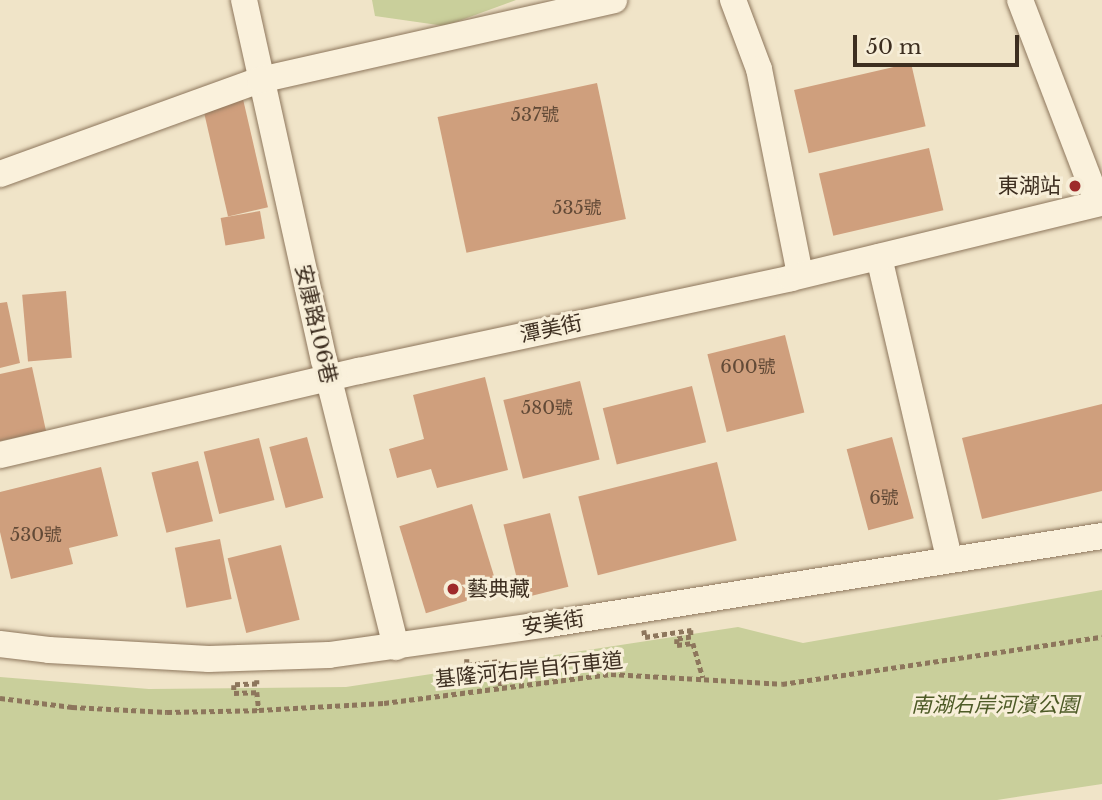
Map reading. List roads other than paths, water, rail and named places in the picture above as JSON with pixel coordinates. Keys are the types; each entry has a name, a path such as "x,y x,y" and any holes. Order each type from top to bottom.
{"street":[{"name":"安康路106巷","path":"244,0 328,378 396,647"},
{"path":"0,174 260,80 614,0"},
{"path":"733,0 759,69 800,275"},
{"path":"1020,0 1100,203"},
{"name":"潭美街","path":"0,455 328,378 800,275 1100,203"},
{"path":"878,257 949,559"},
{"name":"安美街","path":"0,644 49,650 209,659 329,655 828,581 1102,536"}],"place":[{"name":"東湖站","path":"1075,186"},
{"name":"藝典藏","path":"453,589"}],"park label":[{"name":"南湖右岸河濱公園","path":"995,705"}]}
